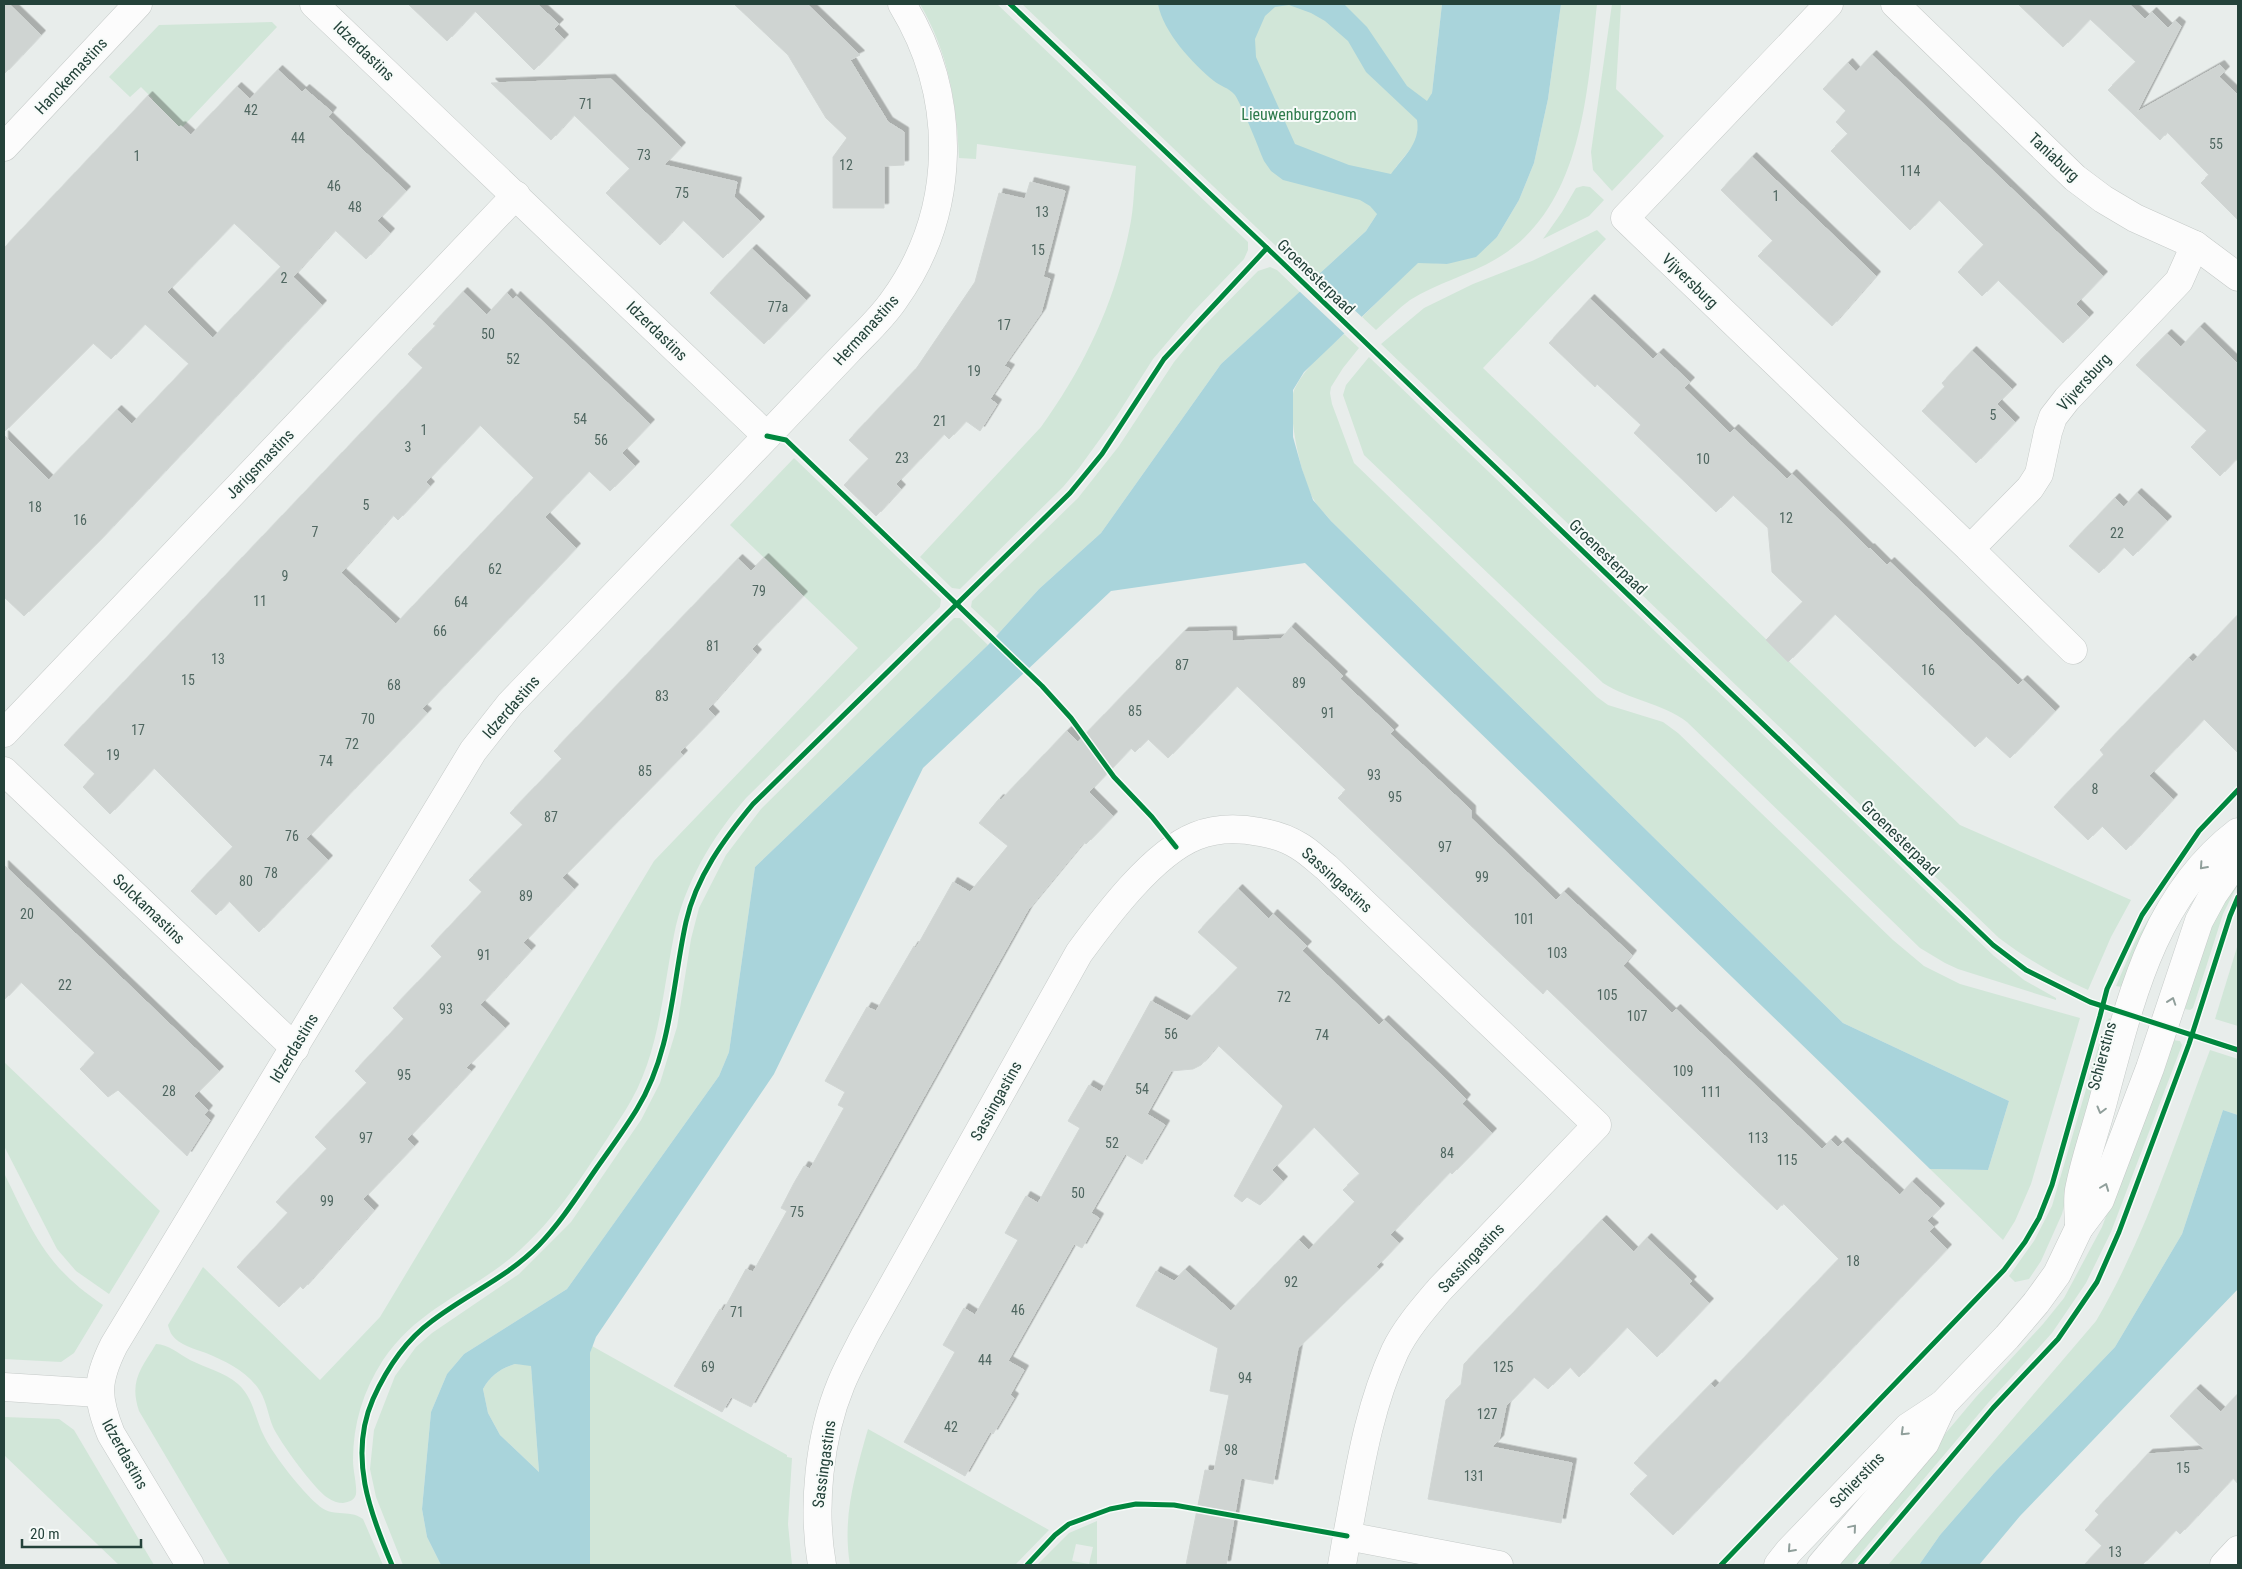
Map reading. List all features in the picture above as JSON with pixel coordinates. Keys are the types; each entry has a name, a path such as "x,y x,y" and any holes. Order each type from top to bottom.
{"street":[{"name":"Hanckemastins","path":"4,147 138,4"},
{"name":"Idzerdastins","path":"190,1565 111,1434 103,1414 99,1393 103,1371 114,1345 295,1048 456,778 490,729 516,699 767,436 314,4"},
{"name":"Hermanastins","path":"767,436 893,301 917,262 930,232 938,203 942,170 942,115 937,86 928,54 902,4"},
{"name":"Vijversburg","path":"1829,4 1625,218 2073,650"},
{"name":"Taniaburg","path":"1895,4 2075,178 2103,200 2135,218 2195,245 2238,277"},
{"name":"Jarigsmastins","path":"4,733 516,195"},
{"name":"Vijversburg","path":"1970,549 2030,488 2041,468 2053,417 2067,399 2179,281 2195,245"},
{"name":"Solckamastins","path":"4,771 295,1048"},
{"name":"Sassingastins","path":"822,1565 817,1538 817,1496 828,1421 841,1384 865,1335 1079,953 1103,920 1132,888 1176,847 1196,836 1217,830 1242,828 1269,834 1298,845 1326,867 1597,1125 1440,1289 1418,1316 1396,1350 1379,1389 1365,1442 1347,1536"},
{"name":"Schierstins","path":"2079,1228 2079,1191 2126,1014 2145,962 2161,924 2179,895 2202,867 2238,832"},
{"name":"Schierstins","path":"1778,1565 1789,1551 1908,1428 1943,1404 2036,1303 2057,1274 2079,1228 2100,1200 2150,1068 2199,921 2213,895 2238,859"},
{"path":"4,1387 99,1393"},
{"name":"Schierstins","path":"1821,1565 1925,1443 1943,1404"},
{"path":"1342,1565 1347,1536 1499,1565"},
{"path":"2224,1565 2238,1550"}],"green space":[{"path":"920,4 997,4 1248,242 1248,250 1244,259 1194,311 1153,359 1116,417 1079,468 1063,487 960,589 952,588 920,557 1041,427 1072,380 1097,331 1116,280 1131,219 1136,166 977,144 976,159 959,158 956,117 949,78 938,41"},
{"name":"Lieuwenburgzoom","path":"1022,4 1442,4 1432,93 1418,127 1416,142 1396,167 1377,214 1366,231 1318,275 1305,263 1299,268"},
{"path":"1561,4 1597,4 1584,110 1564,179 1547,210 1525,237 1496,259 1410,300 1376,330 1362,317 1418,262 1447,264 1497,237 1519,200 1534,163 1548,99"},
{"path":"1612,4 1621,4 1616,89 1664,136 1612,191 1593,170 1591,152"},
{"path":"272,22 277,27 173,137 143,109 153,99 141,87 130,97 109,77 159,25"},
{"path":"1590,187 1604,200 1589,216 1543,239 1576,188"},
{"path":"1597,230 1606,239 1483,368 1960,825 2131,900 2111,937 2088,990 2042,967 1999,938 1381,344 1424,308 1473,284 1532,261"},
{"path":"1270,267 1277,270 1300,292 1221,364 1101,533 1039,589 999,633 971,607 972,601 1078,498 1119,446 1174,362 1202,328 1258,271"},
{"path":"1344,334 1359,348 1343,368 1331,387 1330,393 1332,404 1354,463 1597,697 1608,705 1663,722 1678,733 1893,940 1924,966 1960,984 2080,1018 2031,1184 2015,1221 2003,1240 1930,1169 1988,1170 2009,1101 1843,1023 1331,521 1318,506 1309,491 1300,462 1293,427 1292,398 1295,388 1305,373"},
{"path":"1369,357 1994,956 2024,980 2056,998 2056,1000 1958,969 1920,948 1687,722 1667,710 1624,694 1603,683 1364,455 1343,395 1346,385"},
{"path":"794,458 941,599 940,607 746,798 711,845 692,880 679,916 652,1048 636,1091 625,1111 564,1201 536,1234 504,1264 414,1325 383,1360 370,1384 357,1421 353,1447 356,1494 354,1498 345,1503 333,1501 314,1485 283,1443 273,1427 266,1405 255,1384 229,1364 179,1341 172,1334 168,1325 203,1267 320,1380 380,1317 654,861 858,648 730,525"},
{"path":"954,618 960,618 988,645 755,867 729,1052 719,1076 567,1289 464,1354 447,1374 431,1412 422,1509 427,1537 441,1565 403,1565 376,1497 370,1469 374,1430 395,1376 416,1347 432,1333 519,1274 571,1222 641,1120 660,1083 677,1027 691,939 699,908 726,855 761,809"},
{"path":"2238,874 2238,884 2223,914 2193,1008 2190,1010 2184,1009 2205,935"},
{"path":"2159,901 2163,904 2122,987 2116,986 2135,942"},
{"path":"2238,944 2238,1026 2215,1019"},
{"path":"2109,1018 2112,1021 2062,1214 2041,1261 2029,1279 2015,1282 2009,1276 2034,1241 2052,1206 2098,1048"},
{"path":"2172,1040 2180,1041 2182,1045 2111,1232 2086,1283 2052,1333 1988,1403 1851,1565 1835,1565 1976,1397 2043,1324 2064,1298 2102,1227"},
{"path":"2210,1050 2238,1059 2238,1115 2223,1110 2182,1234 2115,1347 1994,1473 1940,1535 1919,1565 1888,1565 2096,1321 2114,1289 2145,1222"},
{"path":"4,1062 160,1211 109,1294 76,1271 57,1249 4,1146"},
{"path":"4,1173 33,1231 54,1262 83,1291 103,1305 74,1353 61,1362 4,1359"},
{"path":"156,1344 169,1347 190,1360 227,1376 238,1384 251,1402 265,1438 289,1473 311,1498 323,1508 328,1511 352,1514 363,1519 383,1565 230,1565 139,1411 136,1401 136,1383 141,1368"},
{"path":"592,1346 787,1455 787,1457 792,1458 788,1524 792,1565 590,1565 590,1353"},
{"path":"515,1364 531,1365 539,1472 500,1435 488,1413 483,1389 496,1373"},
{"path":"4,1417 59,1419 74,1430 154,1565 119,1565 4,1455"},
{"path":"868,1429 1049,1530 1015,1565 850,1565 848,1530 851,1496"},
{"path":"1097,1521 1097,1565 1037,1565 1069,1533","holes":["1076,1544 1093,1547 1089,1564 1072,1561"]}],"water":[{"path":"1158,4 1344,4 1367,27 1407,86 1427,101 1432,93 1442,4 1561,4 1548,99 1534,163 1519,200 1497,237 1476,257 1447,264 1418,263 1304,372 1293,390 1293,437 1313,500 1331,521 1843,1023 2009,1101 1988,1170 1930,1169 1305,563 1111,591 923,768 774,1074 596,1337 590,1353 590,1565 441,1565 427,1537 422,1509 431,1412 447,1374 464,1354 567,1289 719,1076 729,1052 755,867 988,645 1039,589 1101,533 1221,364 1366,231 1377,214 1370,206 1360,200 1283,180 1271,171 1264,161 1237,98 1230,90 1214,81 1188,57 1172,36 1161,15","holes":["1289,5 1311,13 1325,21 1348,41 1366,72 1417,120 1418,128 1414,143 1391,174 1349,165 1295,144 1256,57 1255,39 1265,16 1275,7","515,1364 531,1366 539,1472 500,1435 488,1413 483,1389 496,1373"]},
{"path":"2223,1110 2238,1115 2238,1289 2020,1516 1979,1565 1919,1565 1940,1535 1994,1473 2115,1347 2182,1234"}],"pier":[{"path":"1316,274 1364,319 1346,335 1298,290"}],"building":[{"path":"4,4 9,4 41,35 4,74"},
{"path":"408,4 537,4 559,24 554,29 564,39 534,70 475,11 447,41"},
{"path":"734,4 807,4 860,55 850,60 888,122 904,132 904,165 884,166 884,208 833,208 833,157 847,138 826,118 788,55"},
{"path":"2018,4 2129,4 2145,19 2152,12 2168,28 2175,21 2181,26 2137,112 2220,65 2225,71 2219,77 2238,95 2238,220 2201,183 2209,175 2167,132 2160,140 2108,90 2136,62 2090,19 2063,47"},
{"path":"1872,55 2103,276 2076,304 2089,317 2063,343 1998,280 1982,296 1958,272 1984,245 1939,200 1910,230 1831,151 1848,134 1836,122 1846,111 1823,89 1848,63 1856,72"},
{"path":"278,70 302,92 305,89 332,112 328,117 406,191 377,221 390,233 366,259 335,230 293,277 322,305 96,544 24,616 4,597 4,435 49,480 117,410 132,424 189,364 145,324 111,359 93,343 4,432 4,248 148,96 179,127 181,126 191,135 237,87 250,99","holes":["234,223 281,267 213,338 167,292"]},
{"path":"611,79 681,147 664,165 737,182 734,197 760,221 723,258 683,220 660,245 606,193 630,169 574,115 551,140 491,83"},
{"path":"1752,157 1876,276 1832,326 1758,256 1773,241 1721,190"},
{"path":"1030,182 1065,191 1043,277 1050,279 1041,313 1004,366 1010,369 990,399 997,404 980,431 966,421 949,439 944,434 896,484 901,489 876,516 844,485 869,459 849,440 916,369 975,282 999,193 1025,199"},
{"path":"752,249 806,300 764,344 710,293"},
{"path":"463,292 487,315 507,293 513,300 516,296 650,424 622,453 635,466 610,491 589,471 545,517 576,548 422,709 427,713 306,839 328,860 259,932 229,901 216,915 191,891 233,847 154,768 110,814 83,787 95,774 64,745 423,368 408,354 436,326 433,324","holes":["480,425 534,478 396,624 341,573 393,515 398,520 430,486 426,482"]},
{"path":"1590,299 1653,359 1659,353 1690,382 1684,388 1730,433 1734,429 1787,479 1792,474 1869,549 1887,565 1890,562 2018,685 2023,680 2055,711 2010,758 1986,736 1975,747 1835,614 1788,662 1766,640 1803,602 1772,572 1768,528 1733,495 1716,512 1634,433 1641,425 1597,384 1595,387 1549,343"},
{"path":"2200,327 2238,364 2238,462 2236,459 2220,476 2191,447 2207,431 2136,365 2167,334 2181,347"},
{"path":"1972,351 2012,389 1997,404 2015,422 1976,463 1922,411 1945,387 1942,383"},
{"path":"2137,493 2167,521 2133,556 2124,547 2099,573 2069,546 2115,498 2124,507"},
{"path":"764,558 803,596 752,649 757,654 708,709 715,716 680,752 683,755 562,878 574,889 523,943 531,950 480,1005 505,1028 466,1068 471,1071 407,1139 414,1146 363,1199 374,1210 303,1289 300,1286 279,1307 237,1267 288,1213 276,1202 327,1149 315,1137 367,1083 355,1071 404,1019 393,1008 442,957 431,946 482,892 469,880 523,825 510,813 562,759 554,751 738,559 751,571"},
{"path":"2238,615 2238,753 2204,719 2149,776 2173,799 2126,850 2102,826 2088,840 2054,807 2104,755 2100,750 2189,658 2193,662"},
{"path":"1291,627 1343,676 1340,679 1394,730 1390,734 1471,810 1471,818 1556,900 1564,892 1632,955 1623,966 1672,1013 1676,1009 1822,1149 1831,1140 1838,1147 1843,1142 1900,1195 1912,1182 1940,1208 1927,1221 1934,1227 1929,1231 1947,1249 1673,1535 1630,1494 1648,1476 1634,1463 1711,1384 1715,1388 1839,1259 1783,1203 1777,1210 1547,989 1543,994 1465,920 1338,798 1346,790 1237,686 1168,758 1148,739 1135,752 1131,748 1089,792 1113,816 1086,844 1084,842 1028,910 751,1407 731,1397 722,1412 674,1386 720,1309 723,1311 746,1269 753,1272 787,1211 781,1208 794,1183 804,1166 810,1169 844,1108 838,1105 845,1092 825,1081 867,1007 876,1011 914,946 916,948 953,882 970,892 1008,846 979,823 999,799 1001,800 1067,731 1078,742 1184,632 1232,631 1232,641 1281,639"},
{"path":"4,865 219,1071 194,1096 208,1110 204,1115 210,1120 187,1156 118,1090 108,1097 80,1069 95,1053 21,982 4,1000"},
{"path":"1238,889 1269,919 1273,914 1307,946 1302,951 1379,1025 1384,1020 1450,1083 1466,1099 1462,1104 1492,1133 1452,1174 1450,1172 1390,1235 1399,1243 1376,1267 1379,1269 1298,1348 1273,1484 1241,1478 1226,1565 1186,1565 1205,1470 1214,1471 1229,1395 1210,1391 1218,1348 1136,1306 1156,1271 1174,1281 1185,1270 1231,1311 1299,1240 1309,1250 1355,1202 1343,1190 1360,1174 1314,1127 1272,1170 1283,1181 1260,1205 1247,1197 1242,1202 1234,1196 1283,1106 1218,1045 1201,1065 1193,1069 1171,1071 1147,1114 1165,1125 1142,1164 1125,1154 1091,1213 1099,1218 1082,1248 1074,1244 1008,1361 1024,1370 1010,1395 1014,1398 993,1434 990,1432 965,1476 904,1442 955,1352 943,1345 964,1308 975,1315 1018,1240 1005,1233 1026,1196 1038,1203 1080,1128 1068,1121 1089,1085 1101,1092 1151,1001 1187,1021 1238,968 1198,932"},
{"path":"1602,1220 1634,1252 1647,1238 1692,1281 1689,1284 1709,1303 1657,1357 1627,1327 1579,1377 1570,1367 1548,1389 1534,1377 1506,1406 1499,1440 1492,1447 1572,1463 1561,1523 1428,1499 1446,1400 1461,1385 1464,1364"},
{"path":"2196,1389 2221,1412 2238,1394 2238,1484 2233,1478 2180,1534 2176,1530 2142,1565 2084,1565 2102,1546 2085,1530 2099,1515 2095,1511 2148,1454 2205,1450 2170,1416"}],"cycle path":[{"name":"Groenesterpaad","path":"1010,4 1993,945 2026,970 2090,1002 2238,1050"},
{"name":"Groenesterpaad","path":"392,1565 370,1505 362,1463 362,1442 366,1420 373,1399 384,1377 405,1346 414,1337 445,1311 514,1267 539,1245 569,1208 637,1109 649,1087 664,1041 681,946 691,905 712,859 753,804 1070,493 1102,454 1164,359 1267,248"},
{"path":"767,436 786,440 1042,686 1071,718 1114,777 1152,817 1176,847"},
{"path":"1721,1565 2004,1270 2025,1242 2039,1218 2052,1185 2107,989 2142,915 2199,831 2238,790"},
{"path":"1860,1565 1993,1408 2058,1339 2097,1282 2119,1232 2189,1044 2230,916 2238,897"},
{"path":"1027,1565 1055,1535 1069,1524 1110,1509 1136,1504 1174,1505 1347,1536"}]}
